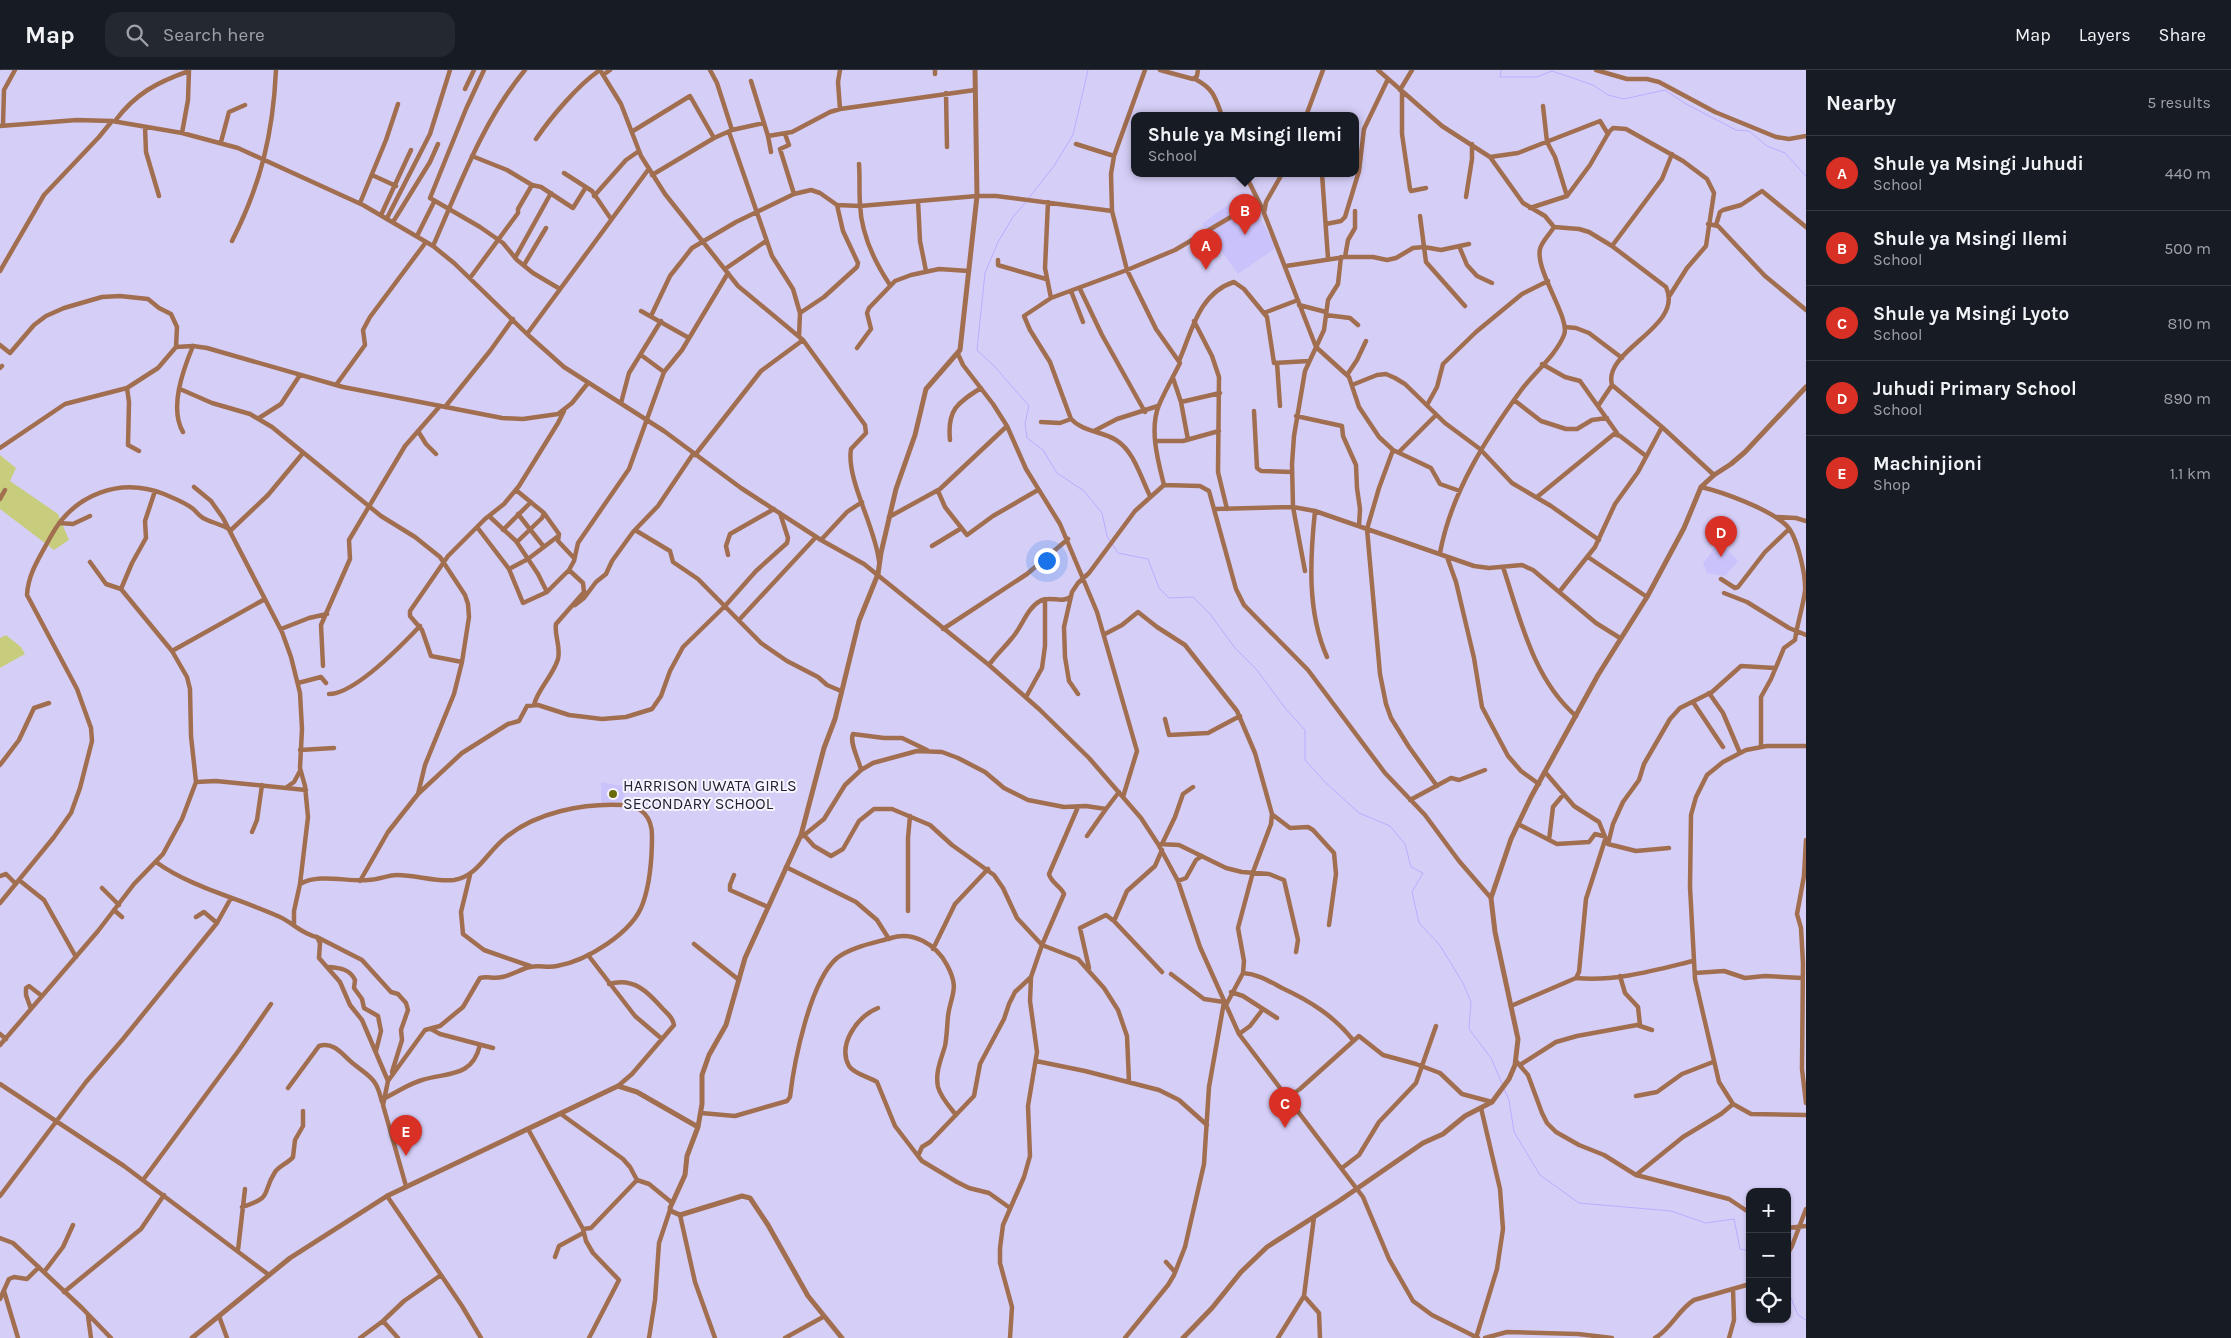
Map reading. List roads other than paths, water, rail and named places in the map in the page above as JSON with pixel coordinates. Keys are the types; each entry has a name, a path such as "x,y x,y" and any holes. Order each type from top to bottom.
{"street":[{"path":"15,70 3,95 2,126 77,120 113,121 221,142 360,203 417,236 433,246 470,278 564,367 648,420 694,455 774,510 864,564 1026,697 1089,758 1160,844 1178,881 1200,947 1239,1034 1262,1067 1288,1097 1357,1189 1368,1206 1400,1281 1413,1301 1425,1312 1476,1338 1497,1269 1503,1229 1500,1189 1481,1108"},
{"path":"232,241 252,199 264,161 274,109 276,70"},
{"path":"387,218 433,128 450,70"},
{"path":"465,89 474,70"},
{"path":"484,70 430,197 434,202 473,222 498,240 524,265 560,288"},
{"path":"433,246 472,156 495,111 525,70"},
{"path":"536,139 570,97 590,77 610,70"},
{"path":"710,70 717,83 766,241 772,256 793,289 800,313 801,339"},
{"path":"840,70 838,82 840,109"},
{"path":"975,70 977,196 958,354 963,365 1007,426 1038,490 1068,539 1105,634 1125,715 1137,751 1123,797"},
{"path":"1145,70 1114,156 1111,174 1112,212 1127,270 1156,329 1179,361"},
{"path":"1160,70 1195,79 1206,85 1213,92 1220,112"},
{"path":"1195,79 1198,70"},
{"path":"1307,112 1323,70"},
{"path":"1412,70 1401,91 1402,134 1410,189 1411,191 1426,188"},
{"path":"1596,70 1627,79 1646,79 1658,82 1715,112 1776,137 1789,140 1806,136"},
{"path":"0,271 41,200 135,97 166,80 189,71 188,100 182,133"},
{"path":"1381,71 1401,91 1449,131 1490,157 1506,182 1530,208 1545,216 1554,227 1584,230 1612,246 1659,280 1666,287 1670,295"},
{"path":"601,72 622,104 648,170 701,242 748,296 801,339 866,427 866,433 853,446 850,453 851,469 875,537 879,562"},
{"path":"1359,171 1364,129 1388,79"},
{"path":"751,80 771,152"},
{"path":"768,136 786,134 798,130 830,112 840,109 975,90"},
{"path":"946,93 948,116 947,147"},
{"path":"633,131 690,96 714,138"},
{"path":"360,203 386,140 398,104"},
{"path":"221,142 229,112 245,105"},
{"path":"1543,106 1548,142 1555,157 1567,196"},
{"path":"1490,157 1518,153 1600,121 1608,134"},
{"path":"652,175 714,138 731,131 764,124"},
{"path":"146,127 146,152 158,196"},
{"path":"1530,208 1567,196 1590,165 1608,134 1613,128 1621,127 1672,154 1701,173 1712,186 1715,201 1708,224 1706,246 1686,268 1670,295 1666,309 1660,319 1646,336 1622,358 1611,374 1612,385 1598,406"},
{"path":"786,134 789,145 780,149 794,194"},
{"path":"393,222 430,162 438,144"},
{"path":"1076,144 1114,156"},
{"path":"1466,197 1472,159 1472,144"},
{"path":"381,215 411,150"},
{"path":"594,196 626,160 639,150"},
{"path":"1612,246 1662,179 1672,154"},
{"path":"472,156 507,170 532,185 551,193 573,208 586,186"},
{"path":"859,164 860,206 872,254 890,285"},
{"path":"527,334 648,170"},
{"path":"564,173 586,186 611,219"},
{"path":"372,175 396,186"},
{"path":"1246,177 1286,266 1298,303 1316,347 1347,375 1367,422 1393,450 1431,468 1440,484 1460,491"},
{"path":"1264,213 1266,202 1280,177"},
{"path":"1322,177 1323,214 1326,224 1328,258"},
{"path":"1326,224 1341,221 1345,217 1357,177"},
{"path":"470,278 518,212 518,208 532,185"},
{"path":"651,316 673,272 687,254 701,242 794,194 811,190 820,192 837,205 860,206 977,196 1031,199 1112,212"},
{"path":"1716,225 1720,212 1741,205 1762,191 1806,227"},
{"path":"515,258 551,193"},
{"path":"918,201 920,241 926,272"},
{"path":"1150,496 1126,449 1113,439 1077,425 1071,419 1050,362 1024,318 1025,314 1051,298 1080,289 1174,250 1258,201"},
{"path":"417,236 434,202"},
{"path":"1048,202 1045,234 1046,279 1051,298"},
{"path":"800,313 824,297 857,267 856,258 839,220 837,205"},
{"path":"1305,571 1293,507 1292,472 1296,416 1306,371 1324,330 1330,296 1338,284 1348,240 1354,231 1355,211"},
{"path":"1420,216 1424,258 1429,267 1465,306"},
{"path":"1708,224 1716,225 1766,276 1806,310"},
{"path":"1440,554 1449,519 1480,450 1514,400 1562,340 1565,327 1548,281 1540,250 1554,227"},
{"path":"524,265 546,228"},
{"path":"477,527 509,569 524,603 547,592 569,570 578,543 629,469 664,372 689,338 726,271 766,241"},
{"path":"336,385 365,344 363,330 370,317 426,242"},
{"path":"1286,266 1343,257 1373,257 1388,260 1396,258 1409,250 1424,247 1441,250 1469,244"},
{"path":"1459,246 1467,264 1477,276 1492,283"},
{"path":"998,260 998,265 1046,279"},
{"path":"857,348 871,329 867,313 869,308 890,285 906,276 926,272 943,269 969,271"},
{"path":"1427,406 1437,387 1443,364 1476,332 1522,294 1548,281"},
{"path":"1164,485 1157,458 1158,406 1173,378 1194,321 1211,295 1224,285 1234,282 1244,288 1269,322 1274,363 1277,363 1280,406"},
{"path":"1080,289 1102,335 1145,412"},
{"path":"1071,292 1083,322"},
{"path":"0,345 10,353 34,325 46,316 64,308 102,297 120,296 148,299 159,308 171,314 177,327 176,347 158,368 126,388 65,404 0,448"},
{"path":"1264,313 1298,303 1326,314 1349,317 1358,325"},
{"path":"642,311 689,338"},
{"path":"323,666 321,630 339,580 350,559 349,540 405,446 443,406 490,351 513,319"},
{"path":"621,402 629,374 661,321"},
{"path":"1194,321 1214,362 1219,377 1218,472 1227,509"},
{"path":"1565,327 1576,328 1589,333 1622,358"},
{"path":"574,605 584,598 596,582 606,574 612,561 635,530 658,506 694,455 761,371 801,339"},
{"path":"1347,375 1357,360 1366,340"},
{"path":"176,347 193,346 268,364 300,375 369,393 443,406 480,415 512,419 552,416 564,411"},
{"path":"183,432 176,413 185,368 193,346"},
{"path":"641,354 664,372"},
{"path":"649,1338 655,1300 659,1243 671,1202 685,1175 687,1156 698,1127 701,1113 702,1074 709,1055 726,1026 745,958 786,867 802,837 859,621 878,574 889,517 926,389 958,354"},
{"path":"1277,363 1310,361"},
{"path":"1542,364 1565,377 1580,381 1616,433 1646,456"},
{"path":"259,418 281,404 300,375"},
{"path":"1352,385 1377,375 1389,375 1406,384 1436,415 1480,450 1512,483 1537,497 1599,540"},
{"path":"1173,378 1181,402 1188,440"},
{"path":"462,662 431,656 420,626 410,616 410,611 443,562 516,490 564,411 588,382"},
{"path":"1612,385 1662,427 1714,475"},
{"path":"1183,1338 1212,1308 1241,1272 1267,1247 1314,1218 1423,1143 1443,1134 1466,1116 1492,1102 1509,1079 1516,1061 1518,1039 1495,932 1491,898 1498,871 1518,824 1620,638 1647,597 1684,528 1701,487 1745,452 1806,387"},
{"path":"126,388 129,402 128,445 139,451"},
{"path":"950,440 950,421 955,408 981,388"},
{"path":"180,389 212,403 259,418 382,516 416,537 443,562 465,594 469,617 462,662 454,694 425,765 418,794"},
{"path":"1181,402 1220,393"},
{"path":"1514,400 1541,421 1566,429 1578,428 1592,420 1606,418"},
{"path":"1094,431 1117,419 1145,412 1158,406"},
{"path":"1254,411 1257,468 1261,471 1292,472"},
{"path":"1399,452 1436,415"},
{"path":"1296,416 1342,426 1343,436 1356,466 1356,488 1360,511 1359,526"},
{"path":"1041,422 1060,423 1071,419"},
{"path":"889,517 938,491 1007,426"},
{"path":"1560,591 1588,558 1599,540 1615,504 1636,475 1662,427"},
{"path":"1156,441 1188,440 1219,430"},
{"path":"418,431 426,444 436,454"},
{"path":"1537,497 1616,433"},
{"path":"1393,450 1367,529 1378,659 1386,704 1398,731 1436,786"},
{"path":"229,530 268,495 303,453"},
{"path":"1078,694 1069,681 1065,657 1064,626 1075,586 1084,579 1135,511 1164,485 1200,486 1207,489 1215,510 1236,590 1244,605 1308,670 1385,773 1425,815 1459,861 1491,898"},
{"path":"0,904 54,838 71,813 92,741 91,728 77,689 27,595 33,569 59,523 79,504 102,491 128,487 154,491 188,506 205,519 229,530"},
{"path":"194,487 217,508 229,530 280,629 291,656 298,682 302,711 300,771 306,790 308,817 300,884 295,904 294,924"},
{"path":"1701,487 1734,497 1774,517 1789,529 1796,544 1805,583 1803,604 1795,631 1795,640 1784,648 1761,697 1761,747"},
{"path":"0,499 5,490"},
{"path":"516,490 544,513 556,528 558,541 574,558"},
{"path":"938,491 945,507 965,535 1038,490"},
{"path":"121,589 132,562 146,538 145,521 154,491"},
{"path":"503,530 530,502"},
{"path":"739,620 819,538 847,512 862,502"},
{"path":"1215,510 1293,507 1315,511 1447,557 1482,567 1503,567 1517,564 1527,567 1560,591 1596,623 1620,638"},
{"path":"728,555 726,546 730,534 774,510"},
{"path":"1315,511 1312,596 1317,629 1327,657"},
{"path":"517,542 542,518 544,513"},
{"path":"360,881 388,832 418,794 462,753 508,724 519,721 526,708 534,705 569,715 602,719 626,717 652,709 661,696 680,651 725,606 756,571 787,543 788,536 780,513"},
{"path":"518,514 531,528 544,547"},
{"path":"59,523 73,524 90,516"},
{"path":"489,516 517,542 547,592"},
{"path":"1774,517 1796,518 1806,521"},
{"path":"932,546 960,529"},
{"path":"1721,579 1735,588 1738,587 1765,552 1789,529"},
{"path":"635,530 670,551 673,562 698,579 739,620 752,637 802,670 841,691"},
{"path":"509,569 528,559 558,536"},
{"path":"944,629 1033,570 1057,546 1068,539"},
{"path":"1447,557 1456,582 1474,658 1482,707 1508,756 1522,771 1539,784"},
{"path":"1588,558 1647,597"},
{"path":"0,1045 76,957 134,884 156,862 175,833 196,782 191,736 190,688 184,672 172,651 121,589 106,584 90,562"},
{"path":"1503,567 1534,656 1559,698 1576,716"},
{"path":"534,705 557,660 559,641 556,624 574,605 585,588 583,583 569,570"},
{"path":"1724,593 1751,604 1795,631 1806,635"},
{"path":"989,665 1015,635 1034,606 1044,599 1064,600 1071,595"},
{"path":"172,651 265,599"},
{"path":"1026,697 1042,668 1045,646 1044,599"},
{"path":"1105,634 1137,612 1141,613 1156,627 1191,651 1240,716 1255,753 1272,814 1271,824 1253,872 1238,931 1244,961 1243,973 1224,1004 1212,1065 1207,1147 1200,1188 1185,1247 1175,1272 1164,1290 1125,1338"},
{"path":"280,629 309,618 327,614"},
{"path":"329,694 344,692 376,669 420,626"},
{"path":"1576,978 1586,899 1605,840 1623,802 1639,780 1644,763 1665,728 1680,708 1709,693 1740,666 1776,668"},
{"path":"298,682 321,677 326,683"},
{"path":"1709,693 1717,702 1728,722 1740,753"},
{"path":"1693,702 1723,747"},
{"path":"0,764 19,740 34,708 49,703"},
{"path":"1165,719 1169,735 1195,735 1212,731 1240,716"},
{"path":"861,770 859,758 852,741 853,734 902,738 927,751"},
{"path":"1806,746 1781,745 1761,747 1740,753 1723,762 1707,775 1696,797 1691,815 1690,915 1695,974 1713,1062 1719,1082 1733,1104 1752,1114 1806,1115"},
{"path":"300,750 334,748"},
{"path":"802,837 824,819 845,785 861,770 873,763 901,754 927,751 946,753 958,758 985,772 1004,788 1028,800 1064,808 1106,809"},
{"path":"1410,800 1451,778 1458,780 1485,770"},
{"path":"286,788 292,784 300,771"},
{"path":"1545,772 1574,806 1599,822 1605,840"},
{"path":"196,782 207,780 306,790"},
{"path":"252,832 257,820 262,786"},
{"path":"1160,844 1175,818 1183,794 1193,787"},
{"path":"1087,836 1119,792"},
{"path":"1549,840 1552,807 1563,795"},
{"path":"598,805 638,807 647,816 652,829 651,860 643,904 614,939 588,955 556,966 531,966 490,953 474,944 463,934 461,912 470,875 502,839 521,827 541,818 598,805"},
{"path":"1010,1338 1012,1307 1000,1263 1000,1248 1003,1225 1029,1160 1028,1106 1036,1062 1030,1001 1031,977 1042,945 1064,894 1049,874 1078,807"},
{"path":"802,837 831,856 837,854 846,846 859,821 874,809 886,808 930,825 952,845 988,870 1003,888 1017,918 1042,945 1073,956 1089,969 1104,988 1121,1016 1129,1046 1130,1082"},
{"path":"1272,814 1290,828 1308,827 1313,830 1334,854 1336,874 1328,925"},
{"path":"908,911 908,838 910,816"},
{"path":"1518,824 1563,845 1589,842 1594,834 1636,851 1669,848"},
{"path":"1806,840 1804,876 1797,914 1801,928 1806,1103"},
{"path":"1160,844 1179,845 1236,871 1276,876 1284,880 1298,940 1296,952"},
{"path":"1114,921 1128,891 1155,866 1162,850"},
{"path":"1178,881 1186,878 1196,860 1202,856"},
{"path":"156,862 180,877 264,910 294,924 307,936 316,938 362,960 391,992 398,994 406,1003 408,1010 401,1030 402,1040 391,1076"},
{"path":"786,867 856,902 877,920 889,939"},
{"path":"933,949 955,904 988,870"},
{"path":"0,876 6,874 44,900 76,957"},
{"path":"300,884 310,880 360,881 397,875 444,881 470,875"},
{"path":"734,875 730,890 768,907"},
{"path":"102,888 119,904"},
{"path":"0,1196 56,1121 217,923 230,898"},
{"path":"114,910 122,917"},
{"path":"196,917 204,912 217,923"},
{"path":"1089,969 1080,928 1106,915 1114,921 1162,972"},
{"path":"701,1113 735,1116 783,1103 790,1099 800,1039 818,990 829,968 842,955 904,935 914,936 933,949 946,964 954,986 955,994 948,1014 946,1042 937,1075 940,1093 956,1115"},
{"path":"316,938 320,943 319,958 329,967 340,982 350,1005 359,1015 388,1081"},
{"path":"694,944 739,980"},
{"path":"588,955 635,1016 662,1039"},
{"path":"1511,1006 1576,978 1592,979 1620,976 1693,961"},
{"path":"383,1102 388,1081 424,1032 430,1028 440,1026 463,1007 480,978 500,978 531,966"},
{"path":"329,967 343,969 352,974 356,980 354,988 362,999 364,1008 378,1016 381,1031 376,1051"},
{"path":"1695,974 1724,971 1745,978 1765,976 1802,978"},
{"path":"1243,973 1261,976 1305,999 1333,1019 1353,1040"},
{"path":"1171,974 1204,999 1224,1004"},
{"path":"1620,976 1625,993 1640,1011 1640,1025"},
{"path":"918,1156 922,1148 977,1092 977,1076 980,1064 1016,992 1031,977"},
{"path":"192,1338 269,1275 331,1230 387,1196 618,1086 632,1074 674,1028 674,1024 651,996 634,984 620,982 609,984"},
{"path":"31,1009 26,988 29,986 42,996"},
{"path":"1231,992 1243,996 1276,1018"},
{"path":"143,1180 271,1004"},
{"path":"878,1008 866,1015 852,1032 847,1045 848,1060 853,1070 877,1082 895,1126 922,1161 969,1188 989,1193 1010,1208"},
{"path":"1239,1034 1250,1026 1263,1009"},
{"path":"1520,1066 1556,1042 1603,1030 1640,1025 1652,1030"},
{"path":"1342,1168 1359,1155 1379,1122 1416,1083 1436,1026"},
{"path":"430,1028 440,1034 492,1048"},
{"path":"0,1034 6,1039"},
{"path":"1288,1097 1308,1082 1359,1036 1380,1054 1422,1066 1444,1076 1451,1086 1462,1094 1492,1102"},
{"path":"383,1102 421,1080 446,1076 466,1068 476,1058 480,1044"},
{"path":"288,1088 319,1046 330,1045 346,1055 352,1063 370,1076 377,1086 406,1186"},
{"path":"1516,1061 1528,1074 1542,1113 1550,1127 1572,1141 1604,1155 1636,1175 1729,1199 1746,1210"},
{"path":"1036,1062 1061,1065 1159,1090 1179,1100 1207,1126"},
{"path":"1636,1096 1657,1092 1682,1074 1713,1062"},
{"path":"0,1084 143,1180 269,1275"},
{"path":"618,1086 637,1092 698,1127"},
{"path":"1636,1175 1683,1137 1721,1114 1733,1104"},
{"path":"242,1208 266,1195 276,1170 293,1157 295,1140 303,1126 303,1111"},
{"path":"561,1114 622,1159 630,1167 637,1180 649,1184 671,1202"},
{"path":"528,1129 593,1253 609,1271 618,1276 619,1280 590,1338"},
{"path":"555,1257 557,1248 591,1228 637,1180"},
{"path":"238,1250 245,1189"},
{"path":"64,1292 141,1229 164,1195"},
{"path":"387,1196 462,1306 481,1338"},
{"path":"670,1210 680,1215 742,1196 750,1198 808,1296 823,1317 842,1338"},
{"path":"1791,1246 1806,1209"},
{"path":"680,1215 696,1282 715,1338"},
{"path":"1278,1338 1304,1296 1314,1218"},
{"path":"44,1272 63,1247 73,1225"},
{"path":"1791,1228 1806,1226"},
{"path":"0,1238 13,1243 111,1338"},
{"path":"1166,1262 1175,1272"},
{"path":"0,1299 12,1277 28,1279 38,1267"},
{"path":"360,1338 383,1321 404,1301 441,1275"},
{"path":"1655,1338 1669,1326 1687,1304 1694,1300 1746,1285"},
{"path":"4,1289 18,1338"},
{"path":"1729,1338 1734,1320 1733,1289"},
{"path":"1304,1296 1319,1313 1320,1338"},
{"path":"88,1314 91,1338"},
{"path":"219,1316 227,1338"},
{"path":"785,1338 823,1317"},
{"path":"383,1321 398,1338"},
{"path":"1485,1338 1508,1332 1578,1334 1612,1338"}],"waterway":[{"path":"1028,199 1054,166 1073,135 1088,70"},
{"path":"1501,70 1500,77 1537,77 1552,71 1593,85 1608,95 1624,99 1665,90 1686,104 1736,130 1749,131 1767,146 1785,153 1806,176"},
{"path":"1026,202 1013,217 998,242 985,273 977,350 995,367 1029,406 1025,423 1027,438 1043,450 1057,473 1084,491 1102,513 1107,536 1110,541"},
{"path":"1112,544 1118,553 1148,559 1159,588 1169,598 1193,597 1210,614 1235,648 1257,670 1285,708 1305,730 1305,760 1325,782 1359,813 1390,826 1405,844 1411,867 1423,873 1412,892 1419,923 1439,944 1463,983 1471,1002 1469,1029 1491,1058 1503,1086"},
{"path":"1504,1089 1509,1100 1514,1132 1540,1175 1579,1203 1671,1211 1706,1223 1734,1219 1740,1249 1746,1250"},
{"path":"1791,1298 1798,1315 1806,1320"}],"place":[{"name":"Shule ya Msingi Ilemi","path":"1245,235"},
{"name":"Shule ya Msingi Juhudi","path":"1206,270"},
{"name":"Juhudi Primary School","path":"1721,557"},
{"name":"HARRISON UWATA GIRLS SECONDARY SCHOOL","path":"613,794"},
{"name":"Shule ya Msingi Lyoto","path":"1285,1128"},
{"name":"Machinjioni","path":"406,1156"}]}
